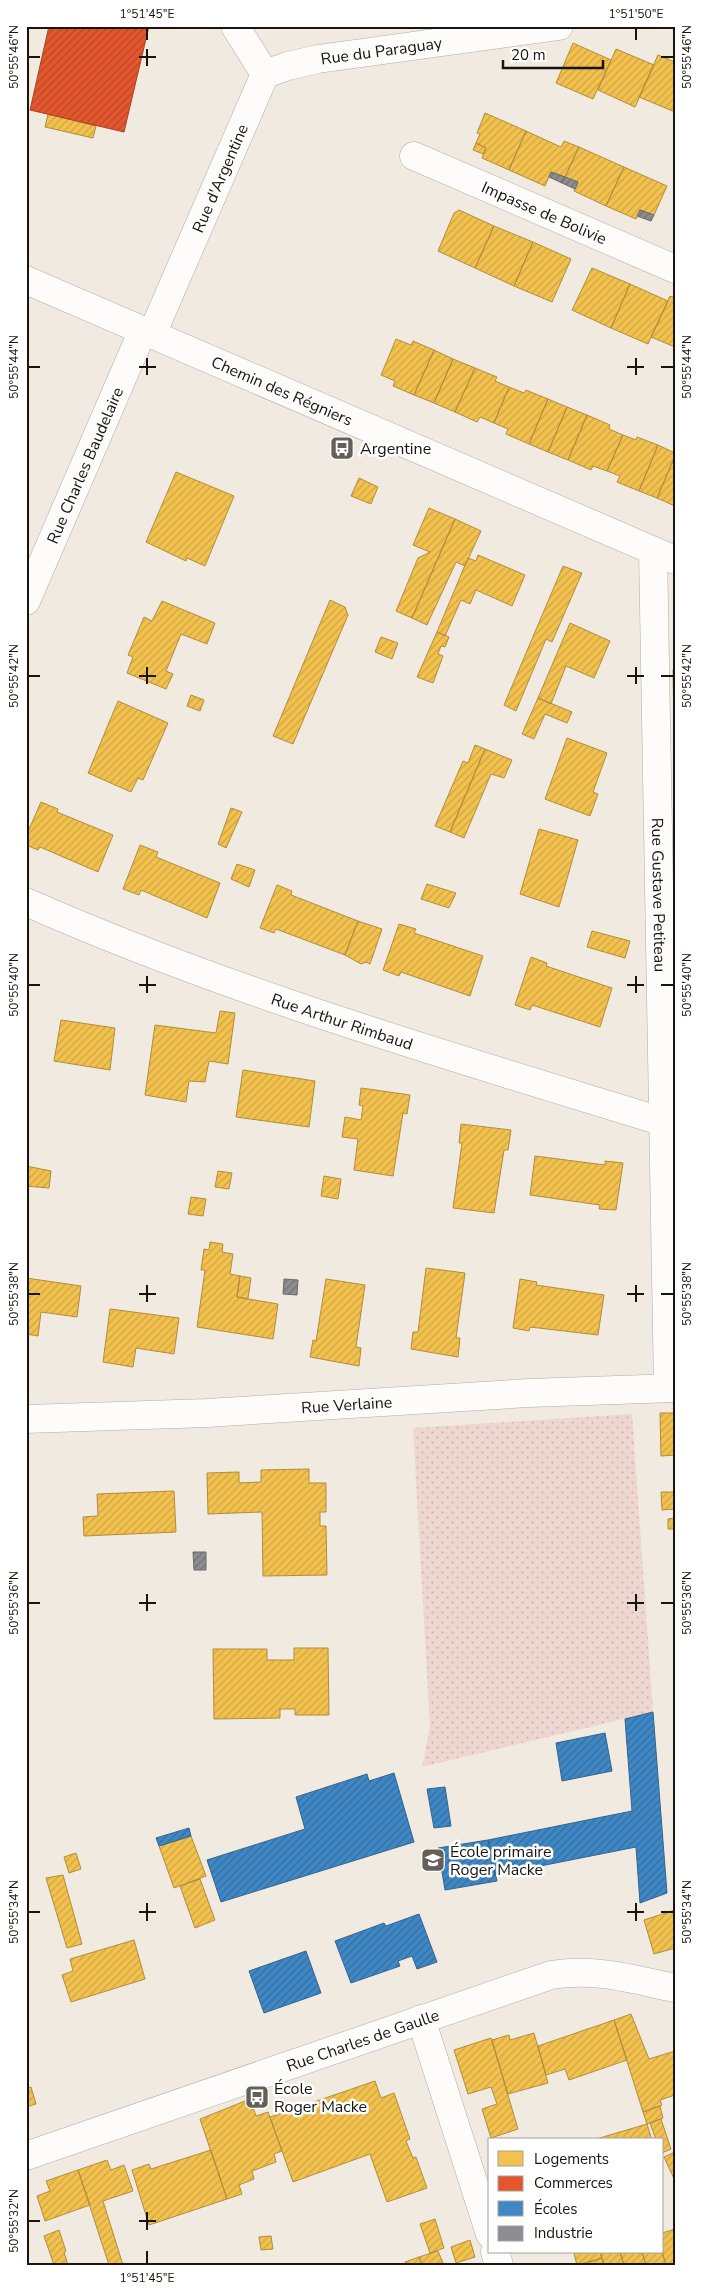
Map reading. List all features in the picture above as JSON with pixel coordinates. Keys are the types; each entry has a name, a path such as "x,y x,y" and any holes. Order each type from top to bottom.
{"street":[{"path":"235,26 265,74"},
{"name":"Rue du Paraguay","path":"265,74 318,59 559,26"},
{"name":"Rue d'Argentine","path":"148,332 265,74"},
{"name":"Impasse de Bolivie","path":"414,156 675,269"},
{"name":"Chemin des Régniers","path":"26,280 664,555"},
{"name":"Rue Charles Baudelaire","path":"26,601 148,332"},
{"name":"Rue Gustave Petiteau","path":"664,555 664,1122 672,1388"},
{"name":"Rue Arthur Rimbaud","path":"26,902 182,965 348,1025 664,1122"},
{"name":"Rue Verlaine","path":"26,1419 215,1413 505,1394 672,1388"},
{"name":"Rue Charles de Gaulle","path":"26,2156 522,1984 569,1972 606,1973 675,1988"},
{"path":"421,2019 488,2228"}],"shaded area":[{"path":"632,1414 653,1712 422,1767 430,1727 413,1428"}],"building: Logements":[{"path":"573,43 611,60 593,99 556,83"},
{"path":"616,49 654,65 635,107 598,90"},
{"path":"658,55 675,62 675,112 639,97"},
{"path":"485,113 526,131 509,170 482,158 486,148 476,143 480,134 477,133"},
{"path":"48,114 96,126 93,138 45,127"},
{"path":"526,131 561,147 564,141 579,147 565,177 551,172 545,186 509,170"},
{"path":"476,143 486,148 483,154 473,150"},
{"path":"579,147 624,167 606,206 574,191 578,182 565,177"},
{"path":"624,167 667,186 654,215 640,210 636,219 606,206"},
{"path":"459,210 494,226 475,268 438,251 454,213"},
{"path":"494,226 533,242 514,286 475,268"},
{"path":"533,242 571,259 552,302 514,286"},
{"path":"592,268 630,284 611,328 572,310"},
{"path":"630,284 668,301 648,344 611,328"},
{"path":"670,296 675,298 675,347 651,337"},
{"path":"396,339 411,345 413,341 434,350 414,395 393,386 395,381 381,375"},
{"path":"434,350 453,359 434,403 414,395"},
{"path":"453,359 475,368 455,412 434,403"},
{"path":"475,368 497,377 495,381 509,387 494,423 480,417 477,422 455,412"},
{"path":"509,387 524,393 526,390 548,399 529,444 506,434 508,429 494,423"},
{"path":"548,399 567,407 548,452 529,444"},
{"path":"567,407 587,415 568,460 548,452"},
{"path":"587,415 610,425 609,429 623,435 607,471 593,466 591,470 568,460"},
{"path":"623,435 636,440 637,437 658,445 639,491 617,482 620,476 607,471"},
{"path":"658,445 675,453 675,456 657,498 639,491"},
{"path":"675,456 675,506 657,498"},
{"path":"176,472 234,496 205,566 187,558 186,561 146,542"},
{"path":"359,478 378,487 371,504 351,496"},
{"path":"429,508 455,519 412,618 396,611 418,558 430,552 413,545"},
{"path":"455,519 481,531 465,566 456,562 427,625 412,618"},
{"path":"478,555 525,575 512,606 476,590 470,604 461,600 445,636 437,632 468,558 476,561"},
{"path":"563,566 582,573 552,642 546,639 516,711 504,705"},
{"path":"330,600 345,607 348,615 293,744 273,736"},
{"path":"162,601 215,623 207,644 181,634 166,671 173,674 166,689 127,673 133,657 128,655 144,617 152,621"},
{"path":"570,623 610,641 594,678 566,666 551,704 538,698"},
{"path":"437,632 449,637 445,647 441,646 438,654 443,656 433,683 417,677"},
{"path":"381,637 398,643 392,659 375,652"},
{"path":"673,670 675,670 675,731 674,731"},
{"path":"191,695 204,700 200,711 187,706"},
{"path":"538,698 572,712 567,723 545,714 534,739 522,734"},
{"path":"118,701 168,723 143,780 138,778 131,792 88,773"},
{"path":"567,738 607,753 593,792 598,794 590,816 545,799"},
{"path":"475,745 485,749 450,832 435,826 463,761 468,763"},
{"path":"485,749 512,760 504,778 491,774 464,838 450,832"},
{"path":"41,802 58,809 57,812 113,835 98,872 40,847 38,850 26,845 26,836"},
{"path":"231,808 242,812 226,848 218,844"},
{"path":"539,829 578,840 559,907 520,894"},
{"path":"140,845 158,852 156,857 220,883 207,918 141,890 139,895 123,889"},
{"path":"237,864 255,870 249,887 231,879"},
{"path":"427,884 456,893 449,908 421,899"},
{"path":"277,885 292,891 291,895 358,921 345,955 276,929 274,933 260,928"},
{"path":"358,921 382,929 370,964 366,962 361,964 345,955"},
{"path":"399,924 416,929 414,933 483,956 470,996 401,972 399,976 383,970"},
{"path":"592,931 630,941 625,958 587,947"},
{"path":"531,957 547,963 546,966 612,988 600,1027 532,1005 530,1010 515,1005"},
{"path":"220,1011 235,1013 228,1064 209,1061 205,1082 189,1081 186,1102 145,1095 155,1025 216,1033"},
{"path":"61,1020 115,1028 110,1070 54,1061"},
{"path":"243,1070 315,1081 309,1127 236,1117"},
{"path":"361,1088 410,1095 407,1114 403,1113 393,1176 354,1170 358,1139 342,1137 345,1117 361,1120 363,1106 359,1105"},
{"path":"461,1124 511,1130 508,1150 504,1150 494,1213 453,1208 462,1143 459,1143"},
{"path":"535,1156 605,1165 605,1161 623,1163 616,1210 599,1209 600,1205 530,1195"},
{"path":"26,1166 51,1171 49,1188 26,1186"},
{"path":"218,1171 232,1173 229,1189 215,1187"},
{"path":"324,1176 341,1179 338,1199 321,1196"},
{"path":"191,1197 206,1199 203,1216 188,1214"},
{"path":"210,1242 223,1244 222,1252 233,1254 230,1274 240,1276 237,1297 278,1304 273,1339 197,1327 205,1270 201,1270 204,1249 209,1250"},
{"path":"426,1268 465,1273 456,1338 460,1338 458,1357 411,1349 413,1332 418,1332"},
{"path":"240,1276 251,1278 248,1299 237,1297"},
{"path":"26,1278 81,1286 77,1317 41,1312 38,1336 26,1334"},
{"path":"326,1279 365,1285 356,1347 361,1348 359,1366 310,1357 313,1340 316,1341"},
{"path":"520,1279 537,1282 536,1285 604,1295 598,1335 530,1327 529,1331 513,1328"},
{"path":"110,1309 179,1318 174,1354 136,1348 133,1367 103,1362"},
{"path":"660,1413 675,1413 675,1455 661,1456"},
{"path":"309,1469 309,1483 326,1483 326,1512 320,1512 320,1526 326,1526 327,1575 263,1576 262,1512 208,1514 207,1473 239,1472 239,1483 261,1482 261,1470"},
{"path":"174,1491 176,1532 84,1536 83,1517 98,1516 97,1494"},
{"path":"661,1492 675,1492 675,1509 662,1510"},
{"path":"675,1518 675,1529 668,1529 668,1519"},
{"path":"294,1648 328,1648 329,1715 295,1715 295,1709 280,1709 280,1718 214,1719 213,1649 267,1649 267,1660 294,1660"},
{"path":"191,1836 206,1876 174,1888 159,1846"},
{"path":"76,1853 81,1869 69,1873 64,1857"},
{"path":"63,1875 82,1944 67,1948 46,1878"},
{"path":"200,1879 215,1920 195,1928 180,1886"},
{"path":"675,1910 675,1948 654,1954 644,1920"},
{"path":"134,1940 145,1979 71,2002 62,1975 73,1971 70,1959"},
{"path":"631,2014 649,2059 675,2051 675,2095 660,2100 662,2105 643,2112 614,2020"},
{"path":"614,2020 627,2060 569,2080 565,2069 546,2075 538,2046"},
{"path":"534,2033 548,2083 508,2094 492,2040 509,2035 510,2040"},
{"path":"491,2038 518,2129 491,2138 482,2109 497,2104 491,2087 468,2094 454,2050"},
{"path":"375,2081 381,2098 394,2093 410,2139 406,2141 413,2158 416,2157 427,2188 387,2202 370,2154 293,2182 270,2117"},
{"path":"31,2087 36,2104 26,2107 26,2089"},
{"path":"250,2099 256,2116 268,2112 282,2151 274,2154 276,2162 252,2171 254,2179 239,2185 242,2194 227,2199 200,2119"},
{"path":"660,2106 663,2118 647,2124 643,2112"},
{"path":"661,2119 671,2149 664,2152 664,2138 655,2138 650,2123"},
{"path":"647,2124 651,2138 600,2138"},
{"path":"211,2150 227,2199 149,2225 132,2170 149,2164 151,2169"},
{"path":"675,2152 675,2181 664,2157"},
{"path":"107,2160 111,2170 124,2165 133,2191 103,2201 123,2265 109,2265 78,2170"},
{"path":"78,2170 90,2205 45,2221 37,2196 50,2191 46,2181"},
{"path":"435,2219 444,2248 430,2253 420,2224"},
{"path":"675,2229 675,2265 666,2265 663,2254 664,2232"},
{"path":"59,2230 66,2251 64,2252 68,2265 54,2265 44,2236"},
{"path":"271,2236 273,2249 261,2250 259,2237"},
{"path":"470,2240 475,2257 456,2263 451,2247"},
{"path":"438,2251 443,2263 422,2265 419,2257"},
{"path":"574,2254 601,2254 602,2258 577,2265"},
{"path":"601,2254 621,2254 624,2265 604,2265"},
{"path":"621,2254 643,2254 646,2265 624,2265"},
{"path":"643,2254 663,2254 666,2265 646,2265"},
{"path":"419,2257 422,2265 406,2265 405,2262"},
{"path":"602,2258 604,2265 581,2265"}],"building: Commerces":[{"path":"49,26 149,26 124,132 30,110"}],"building: Écoles":[{"path":"653,1712 667,1893 640,1903 636,1847 495,1875 488,1840 632,1811 625,1719"},
{"path":"605,1733 612,1771 562,1781 556,1743"},
{"path":"394,1773 414,1842 221,1902 207,1860 305,1829 296,1797 367,1774 369,1781"},
{"path":"445,1787 451,1826 434,1828 427,1789"},
{"path":"189,1828 191,1836 159,1846 156,1838"},
{"path":"488,1840 497,1881 445,1890 438,1848"},
{"path":"419,1914 437,1962 417,1969 412,1956 398,1961 400,1966 351,1983 335,1941 384,1923 386,1926"},
{"path":"306,1951 321,1993 264,2013 249,1971"}],"building: Industrie":[{"path":"551,172 565,177 562,183 549,177"},
{"path":"565,177 578,182 575,189 562,183"},
{"path":"640,210 654,215 651,221 637,216"},
{"path":"284,1279 298,1280 297,1295 283,1294"},
{"path":"193,1552 206,1552 206,1570 194,1570"}],"place":[{"name":"Argentine","path":"342,448"},
{"name":"École primaire Roger Macke","path":"433,1860"},
{"name":"École Roger Macke","path":"257,2097"}]}
